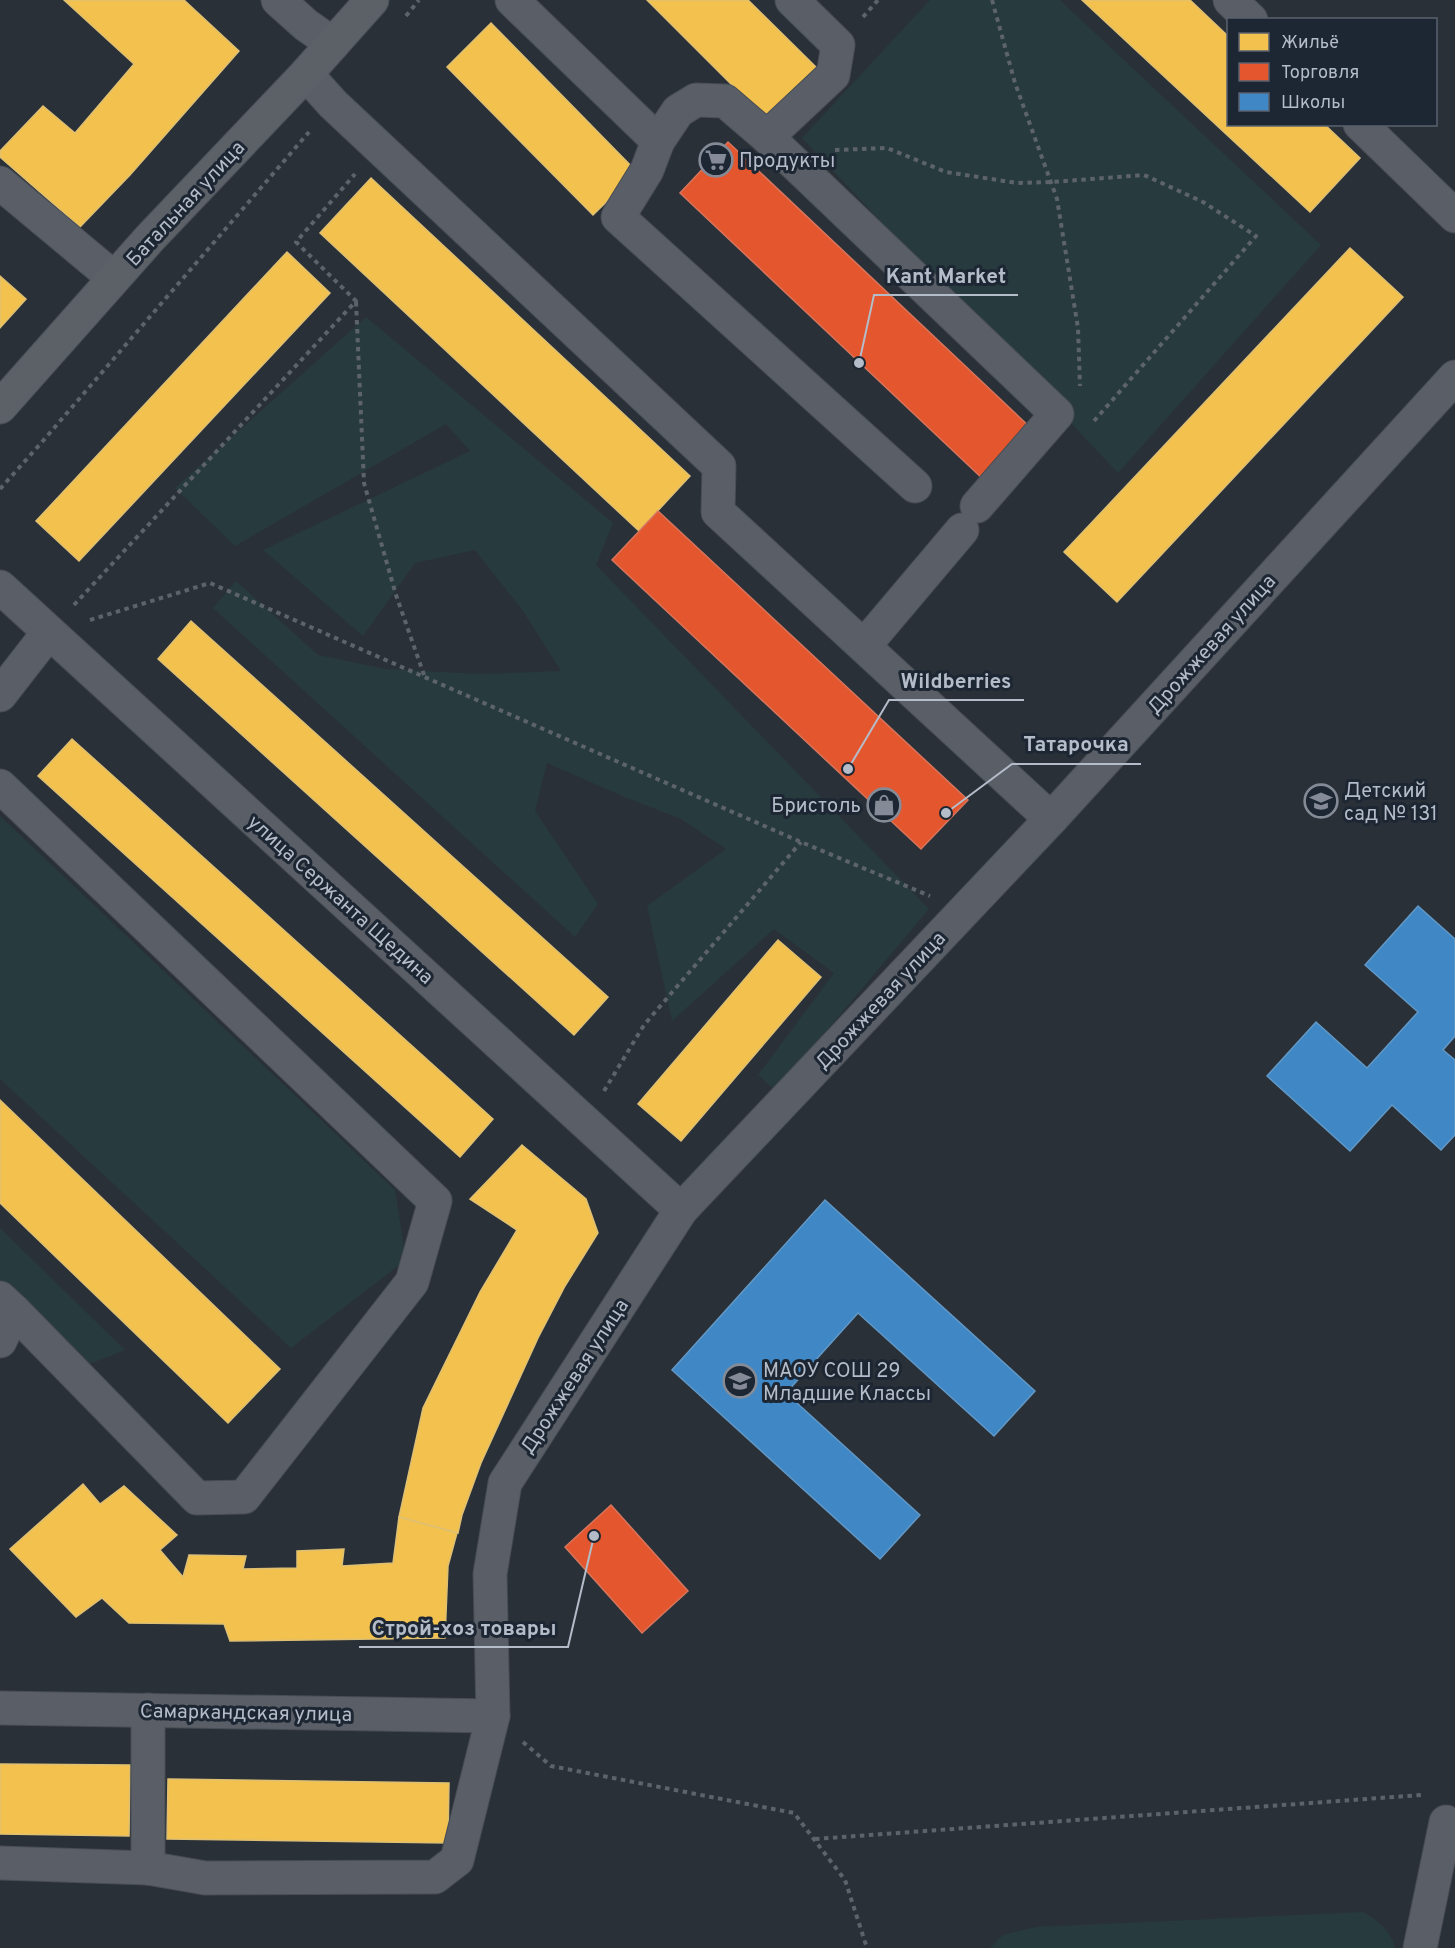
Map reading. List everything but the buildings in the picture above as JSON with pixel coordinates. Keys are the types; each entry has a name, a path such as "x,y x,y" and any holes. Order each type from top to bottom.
{"main road":[{"name":"Батальная улица","path":"0,407 114,278 306,74 372,0"}],"street":[{"path":"278,0 306,25 333,44"},
{"path":"767,137 832,75 838,45 792,0"},
{"path":"1230,0 1249,18"},
{"path":"516,1 658,141"},
{"path":"306,74 333,104 719,466 718,512 1051,819"},
{"path":"864,646 1057,414 767,137 725,101 696,100 678,111 658,141 647,170 618,217 915,486"},
{"path":"1362,126 1455,216"},
{"path":"0,183 114,278"},
{"name":"Дрожжевая улица","path":"0,1863 148,1868 205,1878 435,1877 457,1860 493,1716 490,1574 505,1483 681,1210 1051,819 1454,381"},
{"name":"улица Сержанта Щедина","path":"0,587 681,1210"},
{"path":"0,695 49,632"},
{"path":"0,786 435,1201 412,1282 244,1497 197,1498 7,1304"},
{"path":"0,1341 7,1304"},
{"name":"Самаркандская улица","path":"0,1708 493,1716"},
{"path":"148,1710 148,1868"},
{"path":"1420,1948 1439,1808"}],"path":[{"path":"405,17 419,0"},
{"path":"992,0 1015,83 1058,199 1078,328 1080,387"},
{"path":"0,489 50,434 333,104"},
{"path":"379,146 296,242 356,301 364,483 396,595 424,676"},
{"path":"824,151 886,148 946,172 1017,183 1052,183 1144,175 1203,202 1256,236"},
{"path":"49,632 356,301"},
{"path":"49,632 210,583 801,842 965,910"},
{"path":"585,1122 644,1025 801,842"},
{"path":"493,1716 551,1766 795,1813 845,1880 867,1948"},
{"path":"814,1839 1439,1808"}],"green space":[{"path":"930,0 1060,0 1321,245 1118,473 802,138"},
{"path":"366,317 613,523 596,565 929,909 776,1091 758,1075 834,973 774,929 672,1021 647,906 726,849 681,819 547,763 535,811 598,904 575,937 213,608 236,581 318,655 386,669 480,674 561,671 523,611 475,550 415,563 363,636 263,550 470,451 446,424 235,546 175,488"},
{"path":"0,816 395,1190 406,1260 291,1348 0,1079"},
{"path":"0,1228 125,1350 87,1365 0,1282"},
{"path":"1363,1912 1383,1927 1395,1948 990,1948 1003,1935 1036,1927"}],"place":[{"name":"Продукты","path":"716,160"},
{"name":"Kant Market","path":"859,363"},
{"name":"Wildberries","path":"848,769"},
{"name":"Детский сад № 131","path":"1321,801"},
{"name":"Бристоль","path":"884,805"},
{"name":"Татарочка","path":"946,813"},
{"name":"МАОУ СОШ 29 Младшие Классы","path":"740,1381"},
{"name":"Строй-хоз товары","path":"594,1536"}]}
